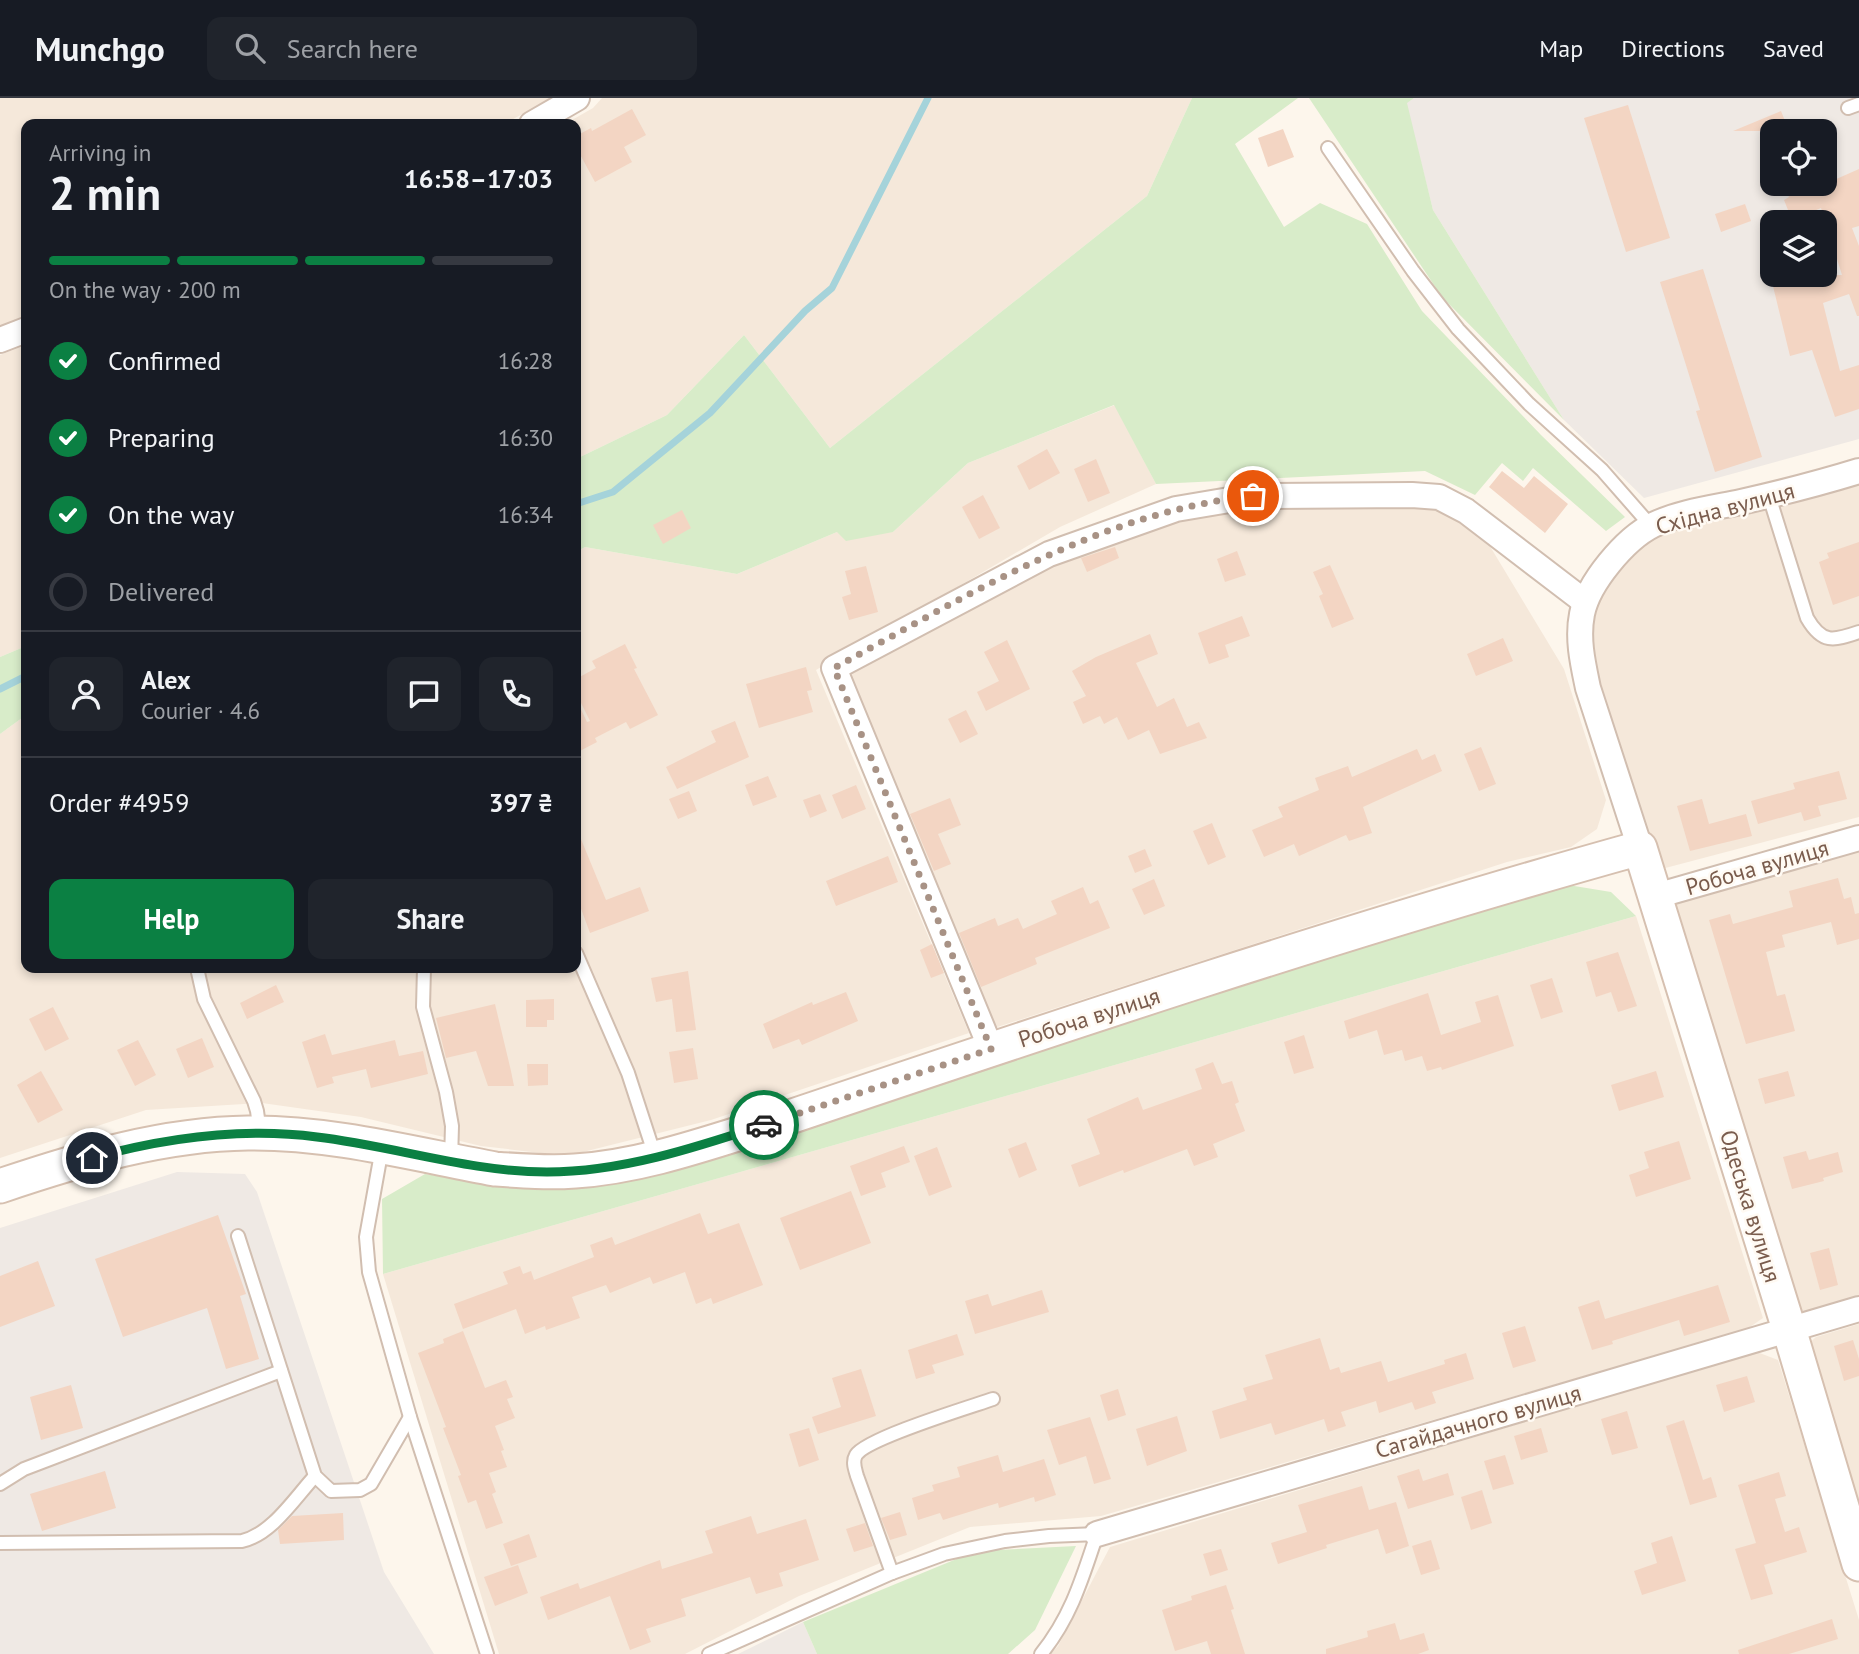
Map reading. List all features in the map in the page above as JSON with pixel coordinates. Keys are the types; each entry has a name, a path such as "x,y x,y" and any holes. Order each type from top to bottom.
{"street":[{"path":"541,119 577,98"},
{"path":"0,340 21,332"},
{"name":"Східна вулиця","path":"1640,848 1588,688 1580,625 1586,602 1612,561 1634,538 1651,526 1859,471"},
{"path":"991,1049 834,668 1049,554 1175,509 1253,496 1412,495 1439,498 1466,511 1586,602"},
{"name":"Робоча вулиця","path":"1656,896 1859,838"},
{"name":"Одеська вулиця","path":"1640,848 1859,1564"},
{"name":"Робоча вулиця","path":"0,1186 74,1163 158,1142 223,1134 316,1136 495,1168 546,1172 601,1168 655,1157 762,1126 991,1049 1485,891 1640,848"},
{"name":"Сагайдачного вулиця","path":"1097,1534 1859,1309"}],"lane":[{"path":"1328,148 1413,271 1458,329 1536,411 1619,487 1651,526"},
{"path":"1769,496 1807,618 1814,629 1822,637 1831,639 1859,632"},
{"path":"581,964 614,1037 655,1157"},
{"path":"198,973 204,999 254,1101 260,1133"},
{"path":"424,973 423,1007 446,1092 452,1126 451,1160"},
{"path":"382,1147 367,1228 369,1272 410,1417 487,1654"},
{"path":"238,1237 315,1476 331,1491 367,1488 410,1417"},
{"path":"0,1484 24,1469 281,1371"},
{"path":"891,1573 857,1476 854,1465 856,1456 883,1439 993,1399"},
{"path":"0,1543 242,1541 256,1538 315,1476"},
{"path":"709,1654 891,1573 976,1546 1049,1536 1097,1534 1072,1606 1059,1632 1041,1654"}],"shaded area":[{"path":"0,98 552,98 513,119 21,119 21,325 0,333"},
{"path":"602,98 1192,98 1147,196 830,448 744,335 667,415 581,457 581,119 574,119 593,108"},
{"path":"1414,98 1859,98 1859,439 1644,498 1564,420 1433,210 1406,103"},
{"path":"21,347 21,648 0,657 0,355"},
{"path":"1115,405 1156,484 1060,527 816,670 969,1033 711,1120 567,1156 481,1146 361,1117 262,1103 146,1110 0,1158 0,734 21,719 21,973 581,973 581,549 585,547 737,574 837,532 893,532 968,463"},
{"path":"1859,479 1859,817 1654,871 1586,645 1594,599 1611,573 1648,540 1680,527"},
{"path":"1429,497 1488,543 1564,669 1606,800 1597,829 1571,847 1507,862 988,1030 841,678 1068,546 1173,505"},
{"path":"1859,849 1859,1300 1812,1314 1793,1311 1666,903"},
{"path":"1636,916 1763,1318 1747,1329 1101,1516 970,1527 799,1596 685,1654 499,1654 383,1274"},
{"path":"177,1172 245,1174 257,1192 384,1572 434,1654 0,1654 0,1228"},
{"path":"1859,1324 1859,1529 1804,1348 1816,1337"},
{"path":"1757,1352 1778,1360 1859,1620 1859,1654 1050,1654 1058,1646 1110,1547"},
{"path":"803,1622 817,1654 738,1654"}],"green space":[{"path":"1192,98 1298,98 1235,144 1284,227 1320,203 1367,224 1422,311 1541,435 1625,517 1606,531 1533,468 1523,481 1502,463 1475,495 1425,471 1156,484 1114,405 968,463 893,532 846,541 837,532 737,574 585,547 581,549 581,457 667,415 744,335 830,448 1147,196"},
{"path":"1309,98 1414,98 1407,103 1433,210 1564,420 1442,297"},
{"path":"21,648 21,719 0,734 0,657"},
{"path":"1562,884 1611,892 1636,916 383,1274 382,1199 425,1174 510,1187 564,1188 1516,889"},
{"path":"1076,1546 1035,1630 1008,1654 817,1654 803,1622 976,1551"}],"building":[{"path":"1628,105 1670,238 1626,252 1584,118"},
{"path":"632,109 646,135 624,147 632,162 595,182 581,156 581,133 591,128 592,131"},
{"path":"1781,111 1784,119 1762,119"},
{"path":"1760,120 1760,131 1733,131"},
{"path":"1283,129 1294,157 1268,167 1258,138"},
{"path":"1859,169 1859,226 1852,228 1859,246 1859,316 1849,294 1823,303 1840,371 1859,365 1859,409 1835,417 1812,350 1790,356 1773,287 1837,287 1837,275 1842,275 1837,259 1837,210 1788,210 1784,200 1789,196 1837,196 1837,179"},
{"path":"1745,204 1751,221 1721,232 1715,214"},
{"path":"1703,269 1762,457 1715,472 1696,411 1700,410 1660,282"},
{"path":"1047,449 1060,473 1029,490 1017,466"},
{"path":"1096,459 1110,493 1088,502 1074,469"},
{"path":"1502,471 1524,488 1534,476 1568,504 1545,533 1489,487"},
{"path":"983,495 1000,528 979,539 962,507"},
{"path":"682,510 691,528 663,544 653,525"},
{"path":"1859,542 1859,596 1833,605 1819,562 1829,558 1827,553"},
{"path":"1115,547 1119,558 1087,572 1081,558"},
{"path":"1237,551 1246,575 1225,582 1217,559"},
{"path":"1330,565 1354,619 1332,628 1319,596 1323,594 1313,572"},
{"path":"866,566 878,612 849,620 842,597 851,594 845,571"},
{"path":"1242,616 1250,636 1225,645 1229,657 1209,664 1198,633"},
{"path":"1150,634 1158,654 1136,663 1157,707 1174,698 1187,727 1199,722 1207,738 1160,754 1149,730 1128,740 1117,717 1104,724 1100,716 1083,724 1073,702 1086,696 1072,671 1096,657"},
{"path":"1503,638 1513,661 1476,676 1467,654"},
{"path":"1007,640 1030,689 986,711 977,692 999,681 984,652"},
{"path":"625,644 637,668 634,669 658,715 630,729 626,722 595,738 597,742 581,750 581,709 587,722 590,721 581,703 581,676 596,668 592,661"},
{"path":"806,667 812,690 807,691 813,712 759,728 746,684"},
{"path":"966,710 978,734 960,743 948,719"},
{"path":"735,721 749,757 677,789 666,767 716,742 711,731"},
{"path":"1481,747 1496,784 1479,791 1464,754"},
{"path":"1417,749 1422,760 1435,754 1442,771 1363,807 1372,833 1349,841 1346,835 1299,856 1294,844 1264,857 1252,830 1283,817 1278,807 1319,790 1315,778 1348,766 1352,777"},
{"path":"1839,771 1847,799 1818,806 1821,816 1804,821 1801,812 1758,824 1751,801 1795,789 1793,783"},
{"path":"768,776 777,797 753,806 745,785"},
{"path":"856,785 866,809 842,819 832,795"},
{"path":"689,791 697,811 678,819 669,799"},
{"path":"820,794 827,811 810,818 803,800"},
{"path":"950,798 961,825 938,834 951,864 934,871 910,814"},
{"path":"1702,799 1709,824 1746,814 1752,836 1690,851 1677,806"},
{"path":"1212,823 1226,857 1208,865 1193,831"},
{"path":"581,839 606,900 640,887 649,911 590,933 581,909"},
{"path":"1145,849 1152,866 1135,873 1128,856"},
{"path":"888,856 898,882 836,906 826,881"},
{"path":"1838,878 1844,899 1851,897 1855,914 1859,913 1859,939 1837,945 1831,922 1782,935 1785,947 1766,952 1777,996 1785,994 1795,1031 1746,1044 1709,920 1730,914 1733,924 1793,907 1789,891"},
{"path":"1154,879 1165,906 1144,915 1132,889"},
{"path":"1083,887 1090,904 1098,900 1110,928 1035,958 1037,964 981,987 959,933 995,918 998,926 1018,918 1023,929 1057,914 1051,901"},
{"path":"932,944 944,973 931,978 920,950"},
{"path":"1618,952 1637,1006 1618,1012 1611,992 1596,997 1586,962"},
{"path":"688,971 696,1030 676,1032 672,999 656,1002 651,978"},
{"path":"1552,978 1563,1012 1541,1019 1530,985"},
{"path":"276,985 284,1002 247,1019 240,1003"},
{"path":"846,992 858,1021 802,1045 799,1039 773,1049 763,1024 812,1002 813,1005"},
{"path":"1428,993 1441,1035 1481,1022 1475,1002 1498,995 1514,1046 1442,1070 1441,1067 1427,1071 1422,1056 1405,1061 1402,1050 1384,1055 1377,1030 1349,1039 1344,1021"},
{"path":"554,999 554,1020 547,1020 547,1027 526,1027 526,1000"},
{"path":"495,1004 514,1086 488,1086 476,1051 446,1058 436,1018"},
{"path":"53,1007 69,1039 45,1051 29,1019"},
{"path":"325,1034 332,1055 395,1040 399,1056 423,1051 428,1074 371,1088 366,1069 332,1077 334,1083 317,1088 302,1042"},
{"path":"1304,1035 1314,1068 1294,1074 1284,1042"},
{"path":"202,1038 214,1067 188,1078 176,1049"},
{"path":"138,1040 156,1075 135,1086 117,1050"},
{"path":"693,1048 698,1079 674,1083 669,1052"},
{"path":"1213,1062 1222,1084 1232,1081 1239,1102 1235,1104 1245,1131 1213,1144 1218,1157 1194,1166 1187,1149 1079,1187 1071,1165 1100,1154 1087,1119 1138,1097 1143,1110 1202,1089 1195,1069"},
{"path":"527,1064 548,1064 548,1085 528,1086"},
{"path":"41,1071 63,1110 38,1123 17,1085"},
{"path":"1656,1071 1664,1097 1619,1111 1611,1085"},
{"path":"1788,1071 1795,1096 1765,1104 1758,1079"},
{"path":"1679,1141 1691,1179 1636,1197 1629,1175 1649,1168 1644,1152"},
{"path":"1026,1142 1037,1170 1019,1178 1008,1149"},
{"path":"904,1146 910,1162 881,1173 886,1187 861,1196 850,1166"},
{"path":"937,1147 952,1187 929,1196 914,1156"},
{"path":"1806,1151 1809,1160 1838,1152 1843,1172 1823,1178 1824,1181 1792,1189 1783,1157"},
{"path":"851,1191 871,1243 800,1270 780,1218"},
{"path":"700,1213 708,1234 739,1223 763,1285 713,1304 711,1298 696,1304 685,1272 653,1284 650,1277 610,1293 606,1285 572,1297 580,1318 546,1330 545,1326 525,1334 516,1309 463,1329 454,1304 508,1284 503,1272 520,1266 523,1274 531,1271 534,1280 594,1257 590,1245 612,1237 615,1245"},
{"path":"218,1215 246,1294 240,1296 259,1359 226,1369 207,1308 123,1337 95,1259"},
{"path":"1829,1248 1838,1285 1820,1290 1810,1253"},
{"path":"38,1261 55,1306 0,1327 0,1276"},
{"path":"1718,1285 1730,1322 1684,1336 1679,1320 1592,1350 1578,1307 1599,1300 1605,1319"},
{"path":"1042,1290 1049,1312 975,1334 965,1301 988,1294 992,1306"},
{"path":"1525,1326 1536,1361 1513,1368 1502,1333"},
{"path":"463,1331 485,1388 506,1380 513,1397 507,1399 515,1418 495,1426 507,1467 489,1473 496,1492 492,1494 503,1523 486,1529 476,1500 468,1503 458,1476 461,1475 443,1428 446,1427 418,1353 444,1343 443,1339"},
{"path":"957,1334 964,1355 932,1365 935,1373 916,1379 908,1350"},
{"path":"1320,1338 1330,1370 1339,1367 1341,1373 1381,1361 1388,1382 1445,1364 1444,1360 1466,1353 1474,1379 1432,1392 1436,1403 1415,1410 1412,1402 1379,1413 1376,1401 1341,1412 1346,1426 1328,1432 1324,1419 1275,1435 1271,1423 1220,1439 1212,1411 1247,1400 1243,1388 1273,1379 1265,1355"},
{"path":"1853,1340 1859,1359 1859,1376 1844,1381 1834,1346"},
{"path":"861,1369 876,1416 818,1434 812,1417 841,1407 832,1378"},
{"path":"1747,1376 1755,1402 1724,1412 1716,1385"},
{"path":"71,1385 83,1428 41,1440 30,1397"},
{"path":"1118,1389 1126,1415 1108,1421 1100,1395"},
{"path":"1627,1411 1638,1448 1612,1455 1601,1419"},
{"path":"1177,1416 1187,1451 1147,1466 1136,1429"},
{"path":"1090,1417 1111,1479 1094,1484 1086,1456 1059,1465 1047,1430"},
{"path":"1684,1420 1703,1480 1711,1477 1717,1497 1690,1505 1666,1426"},
{"path":"809,1428 819,1460 799,1467 789,1434"},
{"path":"1541,1428 1548,1452 1521,1460 1514,1436"},
{"path":"998,1455 1003,1472 1044,1459 1056,1495 1035,1502 1034,1497 999,1508 998,1503 943,1520 940,1513 918,1520 912,1498 934,1491 932,1485 960,1477 957,1467"},
{"path":"1505,1455 1514,1484 1493,1490 1484,1461"},
{"path":"1419,1469 1423,1481 1448,1473 1454,1495 1408,1509 1397,1476"},
{"path":"105,1471 116,1508 42,1531 30,1494"},
{"path":"1779,1472 1786,1496 1775,1499 1785,1532 1799,1527 1807,1552 1764,1565 1773,1594 1751,1600 1735,1549 1756,1543 1738,1485"},
{"path":"1362,1486 1369,1510 1396,1502 1409,1546 1386,1554 1378,1529 1278,1564 1271,1543 1307,1532 1298,1505"},
{"path":"1482,1490 1492,1523 1471,1530 1461,1497"},
{"path":"900,1512 907,1535 890,1540 881,1518"},
{"path":"343,1513 344,1540 280,1544 278,1530 292,1516"},
{"path":"751,1516 757,1534 806,1519 819,1560 779,1573 783,1586 756,1594 750,1577 681,1599 686,1616 646,1629 651,1642 630,1650 610,1596 548,1620 540,1597 578,1583 580,1589 660,1560 662,1569 713,1553 705,1531"},
{"path":"865,1523 873,1546 854,1552 846,1529"},
{"path":"529,1534 537,1557 511,1566 503,1544"},
{"path":"1672,1536 1686,1581 1642,1595 1634,1571 1657,1563 1651,1543"},
{"path":"1431,1540 1440,1569 1421,1575 1412,1546"},
{"path":"1221,1549 1228,1570 1210,1576 1203,1554"},
{"path":"518,1565 528,1593 495,1606 484,1577"},
{"path":"1226,1585 1245,1654 1211,1654 1207,1641 1175,1651 1162,1610 1192,1600 1191,1596"},
{"path":"1832,1619 1838,1639 1789,1654 1739,1654 1738,1650"},
{"path":"1395,1623 1400,1640 1424,1633 1429,1650 1418,1654 1326,1654 1326,1649 1368,1637 1367,1631"}],"waterway":[{"path":"581,502 613,492 710,413 805,311 832,288 928,98"},
{"path":"0,689 21,678"}],"way so far":[{"path":"764,1125 991,1049 834,668 1049,554 1175,509 1253,496"}],"route":[{"path":"92,1158 158,1142 250,1133 316,1136 495,1168 546,1172 577,1171 655,1157 764,1125"}]}
